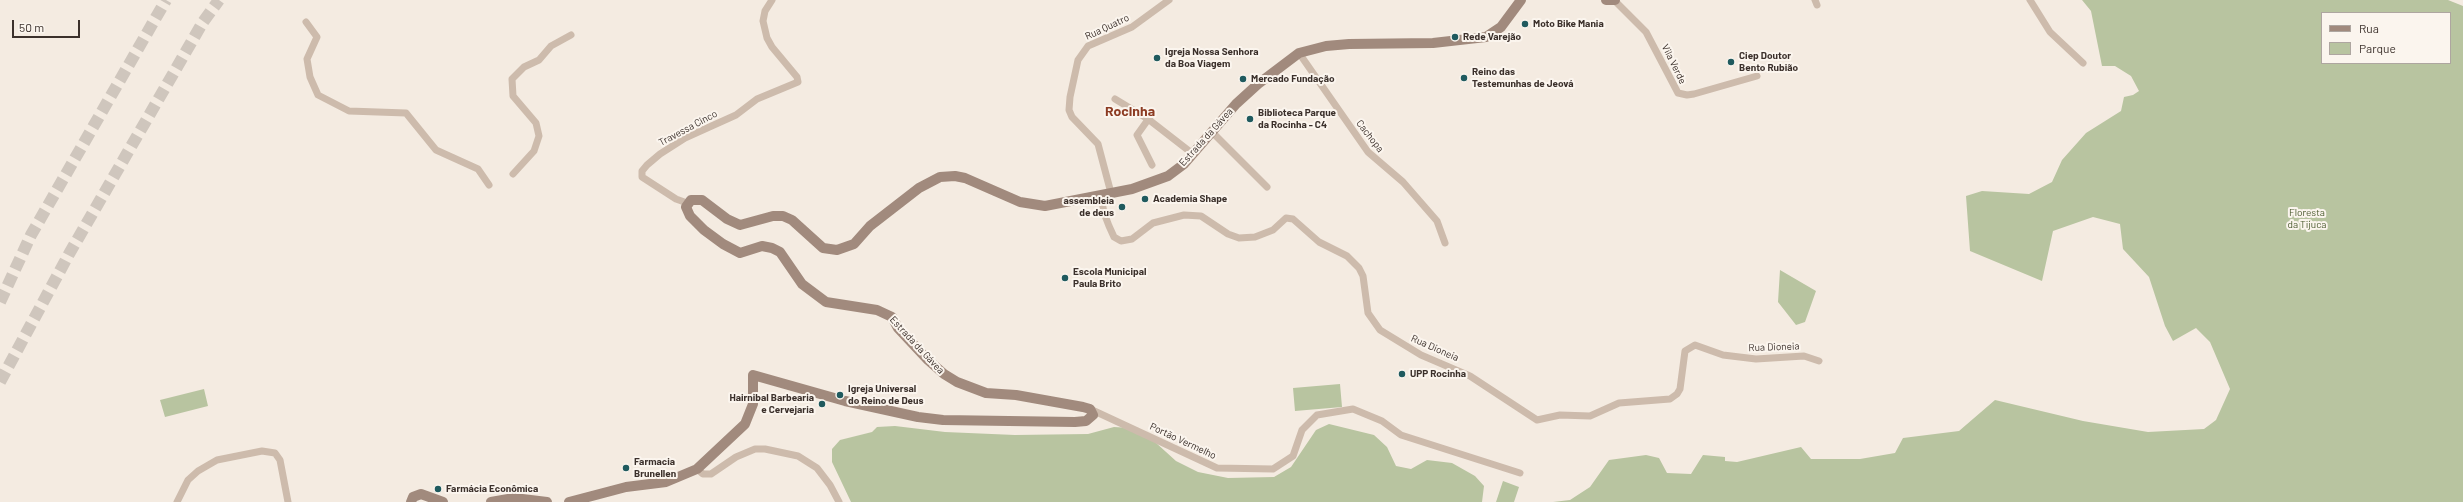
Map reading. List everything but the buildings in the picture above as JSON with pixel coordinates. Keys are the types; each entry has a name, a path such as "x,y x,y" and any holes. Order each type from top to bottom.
{"street":[{"name":"Travessa Cinco","path":"687,203 676,199 642,176 642,171 660,154 685,138 736,115 757,99 798,82 797,77 772,47 767,38 763,21 765,12 772,0"},
{"name":"Rua Quatro","path":"1106,194 1098,144 1072,117 1069,110 1070,97 1078,60 1088,46 1132,27 1169,0"},
{"name":"Estrada da Gávea","path":"1090,409 1016,395 986,392 957,382 944,374 928,360 898,328 892,317 877,310 826,302 802,284 780,252 772,248 762,246 744,253 732,250 698,225 687,211 687,203 696,199 702,200 727,219 740,225 773,216 783,216 792,220 823,248 837,250 854,244 870,226 919,188 940,177 955,176 965,178 1020,202 1036,206 1054,205 1153,183 1168,176 1193,154 1236,104 1258,84 1299,53 1326,46 1349,44 1433,43 1472,40 1486,37 1501,27 1521,0"},
{"path":"1606,0 1614,0"},
{"name":"Vila Verde","path":"1614,0 1646,32 1678,93 1687,95 1694,94 1756,76"},
{"path":"2030,0 2050,32 2083,63"},
{"path":"306,22 316,37 307,59 310,77 318,95 349,111 386,111 406,113 436,150 478,169 490,185"},
{"path":"512,174 534,151 539,136 536,123 512,96 512,79 524,66 539,60 551,46 571,35"},
{"name":"Cachopa","path":"1299,53 1368,152 1403,182 1437,221 1445,243"},
{"path":"1114,99 1150,116 1193,154"},
{"path":"1150,116 1137,135 1152,165"},
{"path":"1212,132 1267,187"},
{"name":"Rua Dioneia","path":"1106,194 1104,212 1114,237 1121,241 1132,239 1153,223 1184,215 1201,216 1228,234 1239,238 1255,237 1273,230 1286,218 1293,219 1319,242 1347,256 1359,268 1363,276 1368,314 1380,330 1421,355 1470,376 1537,420 1560,415 1590,416 1619,403 1670,398 1677,394 1680,389 1685,350 1695,345 1723,356 1756,359 1804,356 1819,361"},
{"path":"569,502 620,488 666,482 697,469 746,424 753,404 753,375 880,410 943,420 1081,422 1091,419 1093,415 1090,409"},
{"name":"Portão Vermelho","path":"1090,409 1217,468 1273,469 1293,456 1302,430 1317,415 1353,409 1382,421 1401,435 1520,473"},
{"path":"697,469 703,474 714,473 736,457 755,449 798,456 817,468 830,485 839,502"},
{"path":"177,502 188,480 198,471 218,460 262,451 275,453 280,460 288,502"},
{"path":"411,502 413,497 421,494 443,502"},
{"path":"491,502 514,498 547,502"}],"green space":[{"name":"Floresta da Tijuca","path":"2082,0 2448,0 2463,6 2463,502 1553,502 1570,500 1590,487 1609,460 1646,455 1659,458 1667,473 1691,474 1703,455 1725,457 1725,461 1737,462 1801,447 1811,459 1860,459 1895,453 1903,438 1959,431 1995,400 2083,421 2148,432 2204,429 2216,420 2230,389 2210,342 2196,328 2173,341 2165,326 2149,277 2123,249 2120,224 2093,217 2053,231 2042,281 1970,251 1966,196 1982,191 2029,194 2052,182 2062,160 2086,133 2121,111 2124,97 2133,95 2139,91 2131,76 2115,66 2102,66 2091,11"},
{"path":"1780,270 1816,291 1805,322 1796,325 1778,302"},
{"path":"1340,384 1342,407 1295,411 1293,388"},
{"path":"204,389 208,406 165,417 160,400"},
{"path":"1329,424 1374,435 1387,447 1396,466 1411,469 1427,460 1452,463 1475,476 1484,486 1482,502 851,502 832,462 832,449 840,440 872,432 877,427 895,426 945,432 1015,435 1088,434 1114,427 1131,428 1155,442 1176,461 1198,472 1228,478 1274,477 1291,467 1316,430"},
{"path":"1503,481 1519,487 1514,502 1496,502"}],"tunnel":[{"path":"0,302 31,235 166,0"},
{"path":"0,382 69,254 203,22 219,0"}],"place":[{"name":"Moto Bike Mania","path":"1525,24"},
{"name":"Rede Varejão","path":"1455,37"},
{"name":"Igreja Nossa Senhora da Boa Viagem","path":"1157,58"},
{"name":"Ciep Doutor Bento Rubião","path":"1731,62"},
{"name":"Reino das Testemunhas de Jeová","path":"1464,78"},
{"name":"Mercado Fundação","path":"1243,79"},
{"name":"Biblioteca Parque da Rocinha - C4","path":"1250,119"},
{"name":"Academia Shape","path":"1145,199"},
{"name":"assembleia de deus","path":"1122,207"},
{"name":"Escola Municipal Paula Brito","path":"1065,278"},
{"name":"UPP Rocinha","path":"1402,374"},
{"name":"Igreja Universal do Reino de Deus","path":"840,395"},
{"name":"Hairnibal Barbearia e Cervejaria","path":"822,404"},
{"name":"Farmacia Brunellen","path":"626,468"},
{"name":"Farmácia Econômica","path":"438,489"}],"district":[{"name":"Rocinha","path":"1130,111"}]}
